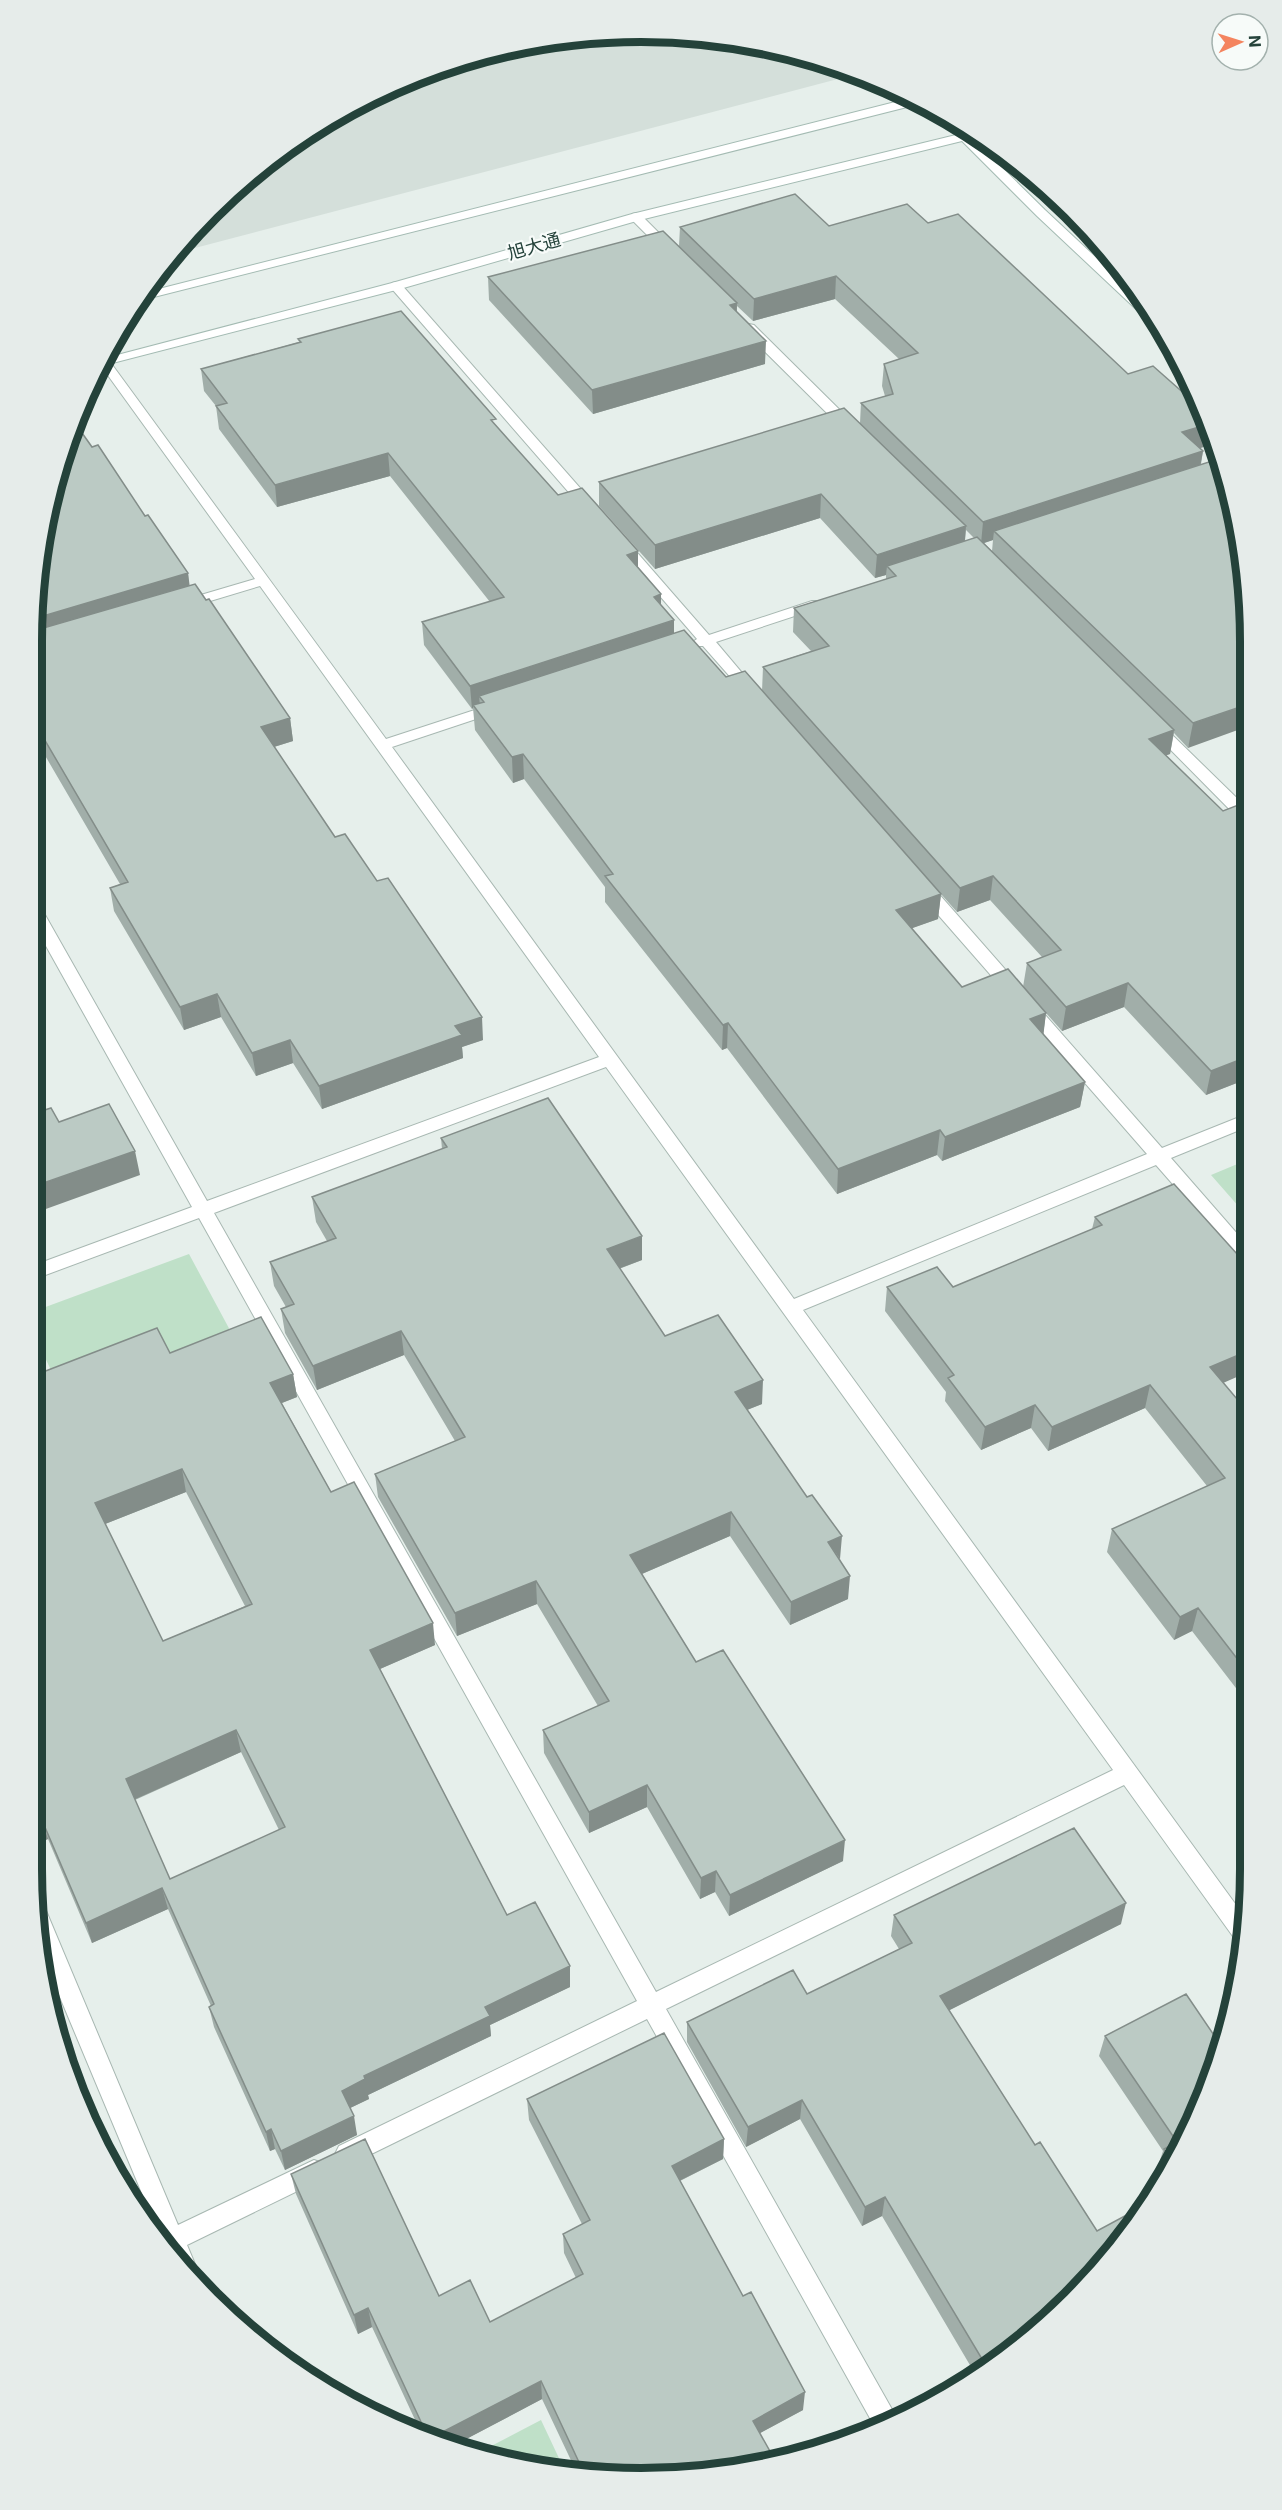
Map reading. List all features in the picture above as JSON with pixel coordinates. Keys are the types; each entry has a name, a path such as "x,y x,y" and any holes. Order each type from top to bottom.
{"street":[{"path":"152,295 905,104"},
{"name":"旭大通","path":"113,359 396,286 636,217 964,137"},
{"path":"976,144 1041,213 1131,297"},
{"path":"636,217 679,259"},
{"path":"396,286 597,516"},
{"path":"738,318 866,443"},
{"path":"107,369 264,581 1237,1924"},
{"path":"613,534 761,703"},
{"path":"165,610 264,581"},
{"path":"684,647 830,600"},
{"path":"382,745 505,705"},
{"path":"1145,717 1240,810"},
{"path":"917,880 1240,1249"},
{"path":"42,922 883,2416"},
{"path":"42,1269 610,1059"},
{"path":"789,1308 1240,1123"},
{"path":"171,2240 1127,1773"},
{"path":"46,1938 161,2227"}],"shaded area":[{"path":"602,43 680,43 719,47 796,62 843,78 188,250 217,217 246,191 308,143 376,104 448,74 486,62 563,47"}],"green space":[{"path":"1240,1163 1240,1208 1211,1175"},
{"path":"189,1254 238,1345 59,1387 42,1351 42,1308"},
{"path":"541,2420 561,2463 524,2456 487,2448"}],"building":[{"path":"795,194 829,226 907,204 928,223 958,214 1128,374 1153,366 1187,396 1200,427 1182,432 1203,451 983,522 861,403 893,394 884,364 918,353 836,276 754,299 680,227"},
{"path":"663,231 737,303 730,305 766,341 592,390 488,277"},
{"path":"401,311 496,419 491,420 558,495 582,488 638,551 627,555 661,594 654,597 674,620 470,686 422,622 504,597 388,453 275,485 216,406 227,403 201,369 301,342 298,339"},
{"path":"844,408 966,526 877,555 821,494 655,545 599,482"},
{"path":"81,431 92,447 98,445 145,516 148,515 188,573 43,616 47,563 54,524 62,486"},
{"path":"1212,461 1220,486 1235,563 1239,602 1240,707 1193,723 994,531"},
{"path":"977,537 1174,730 1149,739 1223,811 1240,804 1240,1060 1211,1071 1128,983 1066,1007 1027,963 1061,950 993,876 960,888 763,667 829,646 794,608 896,576 887,566"},
{"path":"195,584 206,600 209,599 290,718 261,727 335,837 345,834 377,881 388,878 482,1017 455,1026 462,1035 319,1086 290,1040 252,1053 217,994 180,1007 110,888 128,882 42,735 42,628"},
{"path":"684,630 726,677 745,671 941,894 896,910 962,987 1008,969 1046,1013 1030,1019 1085,1082 945,1137 940,1130 838,1169 728,1023 723,1025 605,876 613,874 523,754 512,757 473,705 484,702 479,696"},
{"path":"548,1098 642,1236 607,1249 665,1336 718,1315 763,1380 735,1392 807,1497 812,1495 842,1536 828,1542 850,1576 791,1602 731,1512 630,1555 696,1662 723,1650 845,1840 730,1895 716,1871 701,1878 647,1785 589,1812 543,1730 609,1701 536,1581 455,1613 375,1474 465,1437 401,1331 313,1366 281,1309 294,1304 270,1262 336,1238 312,1197 447,1147 441,1138"},
{"path":"109,1104 135,1151 42,1184 42,1111 51,1108 59,1122"},
{"path":"1174,1184 1240,1257 1240,1354 1210,1367 1240,1403 1240,1662 1198,1608 1180,1617 1112,1529 1225,1478 1150,1385 1052,1427 1035,1405 985,1427 948,1378 954,1375 887,1287 937,1267 953,1287 1102,1225 1095,1217"},
{"path":"261,1317 293,1374 270,1383 331,1492 354,1482 433,1623 370,1650 507,1915 535,1902 570,1966 485,2007 490,2016 364,2076 365,2079 342,2091 354,2116 281,2151 271,2129 266,2132 209,2007 214,2004 162,1888 86,1923 42,1820 42,1370 43,1372 157,1328 170,1353","holes":["182,1469 252,1604 163,1641 95,1503","236,1730 285,1827 170,1879 126,1779"]},
{"path":"1074,1828 1126,1903 940,1996 1035,2145 1040,2142 1097,2231 1132,2212 1065,2293 1006,2344 983,2361 885,2197 865,2207 802,2100 748,2127 687,2022 793,1970 807,1994 912,1943 894,1915"},
{"path":"1186,1994 1216,2038 1194,2098 1175,2139 1105,2036"},
{"path":"664,2033 724,2139 672,2166 743,2296 751,2292 805,2392 753,2421 771,2453 719,2463 680,2467 641,2468 580,2465 541,2381 440,2433 423,2426 368,2308 354,2315 291,2174 365,2139 439,2296 470,2280 490,2322 583,2274 563,2234 590,2220 527,2099"},
{"path":"1172,2144 1167,2154 1164,2149"}]}
